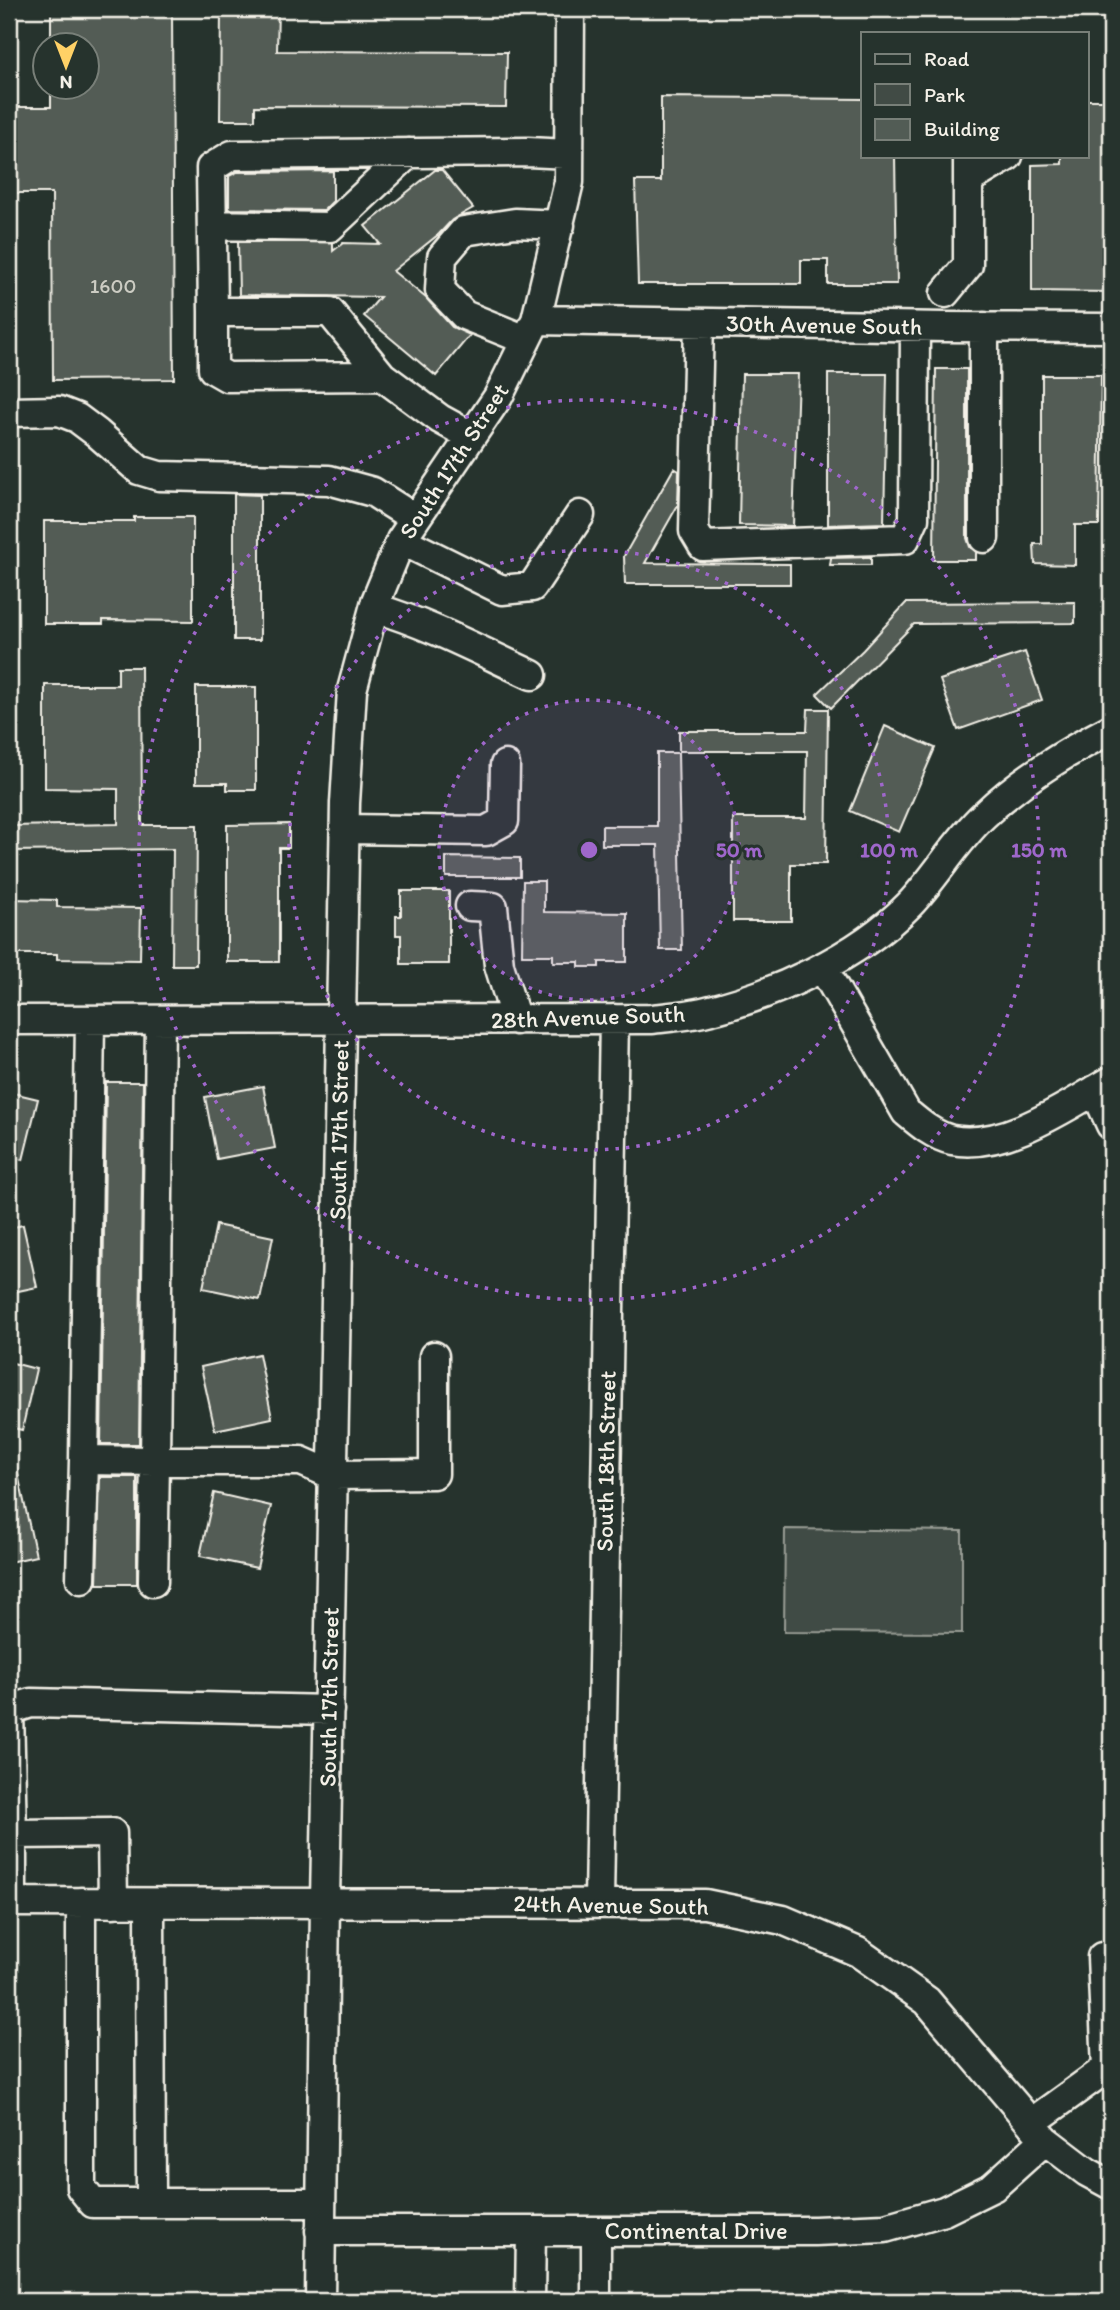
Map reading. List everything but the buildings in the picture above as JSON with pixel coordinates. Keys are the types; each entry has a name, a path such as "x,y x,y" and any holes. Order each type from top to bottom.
{"street":[{"name":"South 17th Street","path":"320,2301 341,1021 345,828 352,690 375,607 407,529 498,397 531,330 569,182 570,9"},
{"path":"382,376 226,377 213,369 211,168 232,155 528,152 569,155"},
{"path":"212,225 330,227 409,153"},
{"path":"945,293 968,265 968,168 1001,158"},
{"path":"531,330 464,315 440,290 442,257 464,231 515,223 560,225"},
{"path":"213,312 330,312 382,376 440,419 471,436"},
{"path":"699,323 694,531 703,546 905,539 914,519 915,327"},
{"name":"30th Avenue South","path":"531,330 699,323 1111,327"},
{"path":"984,538 985,327"},
{"path":"9,412 60,411 76,418 97,433 139,470 159,476 329,480 373,492 407,529 502,590 532,587 580,515"},
{"path":"375,607 402,615 532,675"},
{"name":"28th Avenue South","path":"9,1020 651,1020 703,1012 758,995 823,968 884,926 909,904 983,816 1047,764 1111,729"},
{"path":"345,828 486,831 504,821 505,765"},
{"path":"470,906 493,907 499,965 516,1020"},
{"path":"823,968 906,1112 928,1129 951,1140 990,1140 1029,1126 1103,1085 1111,1125"},
{"path":"80,1579 90,1020"},
{"path":"153,1582 160,1020"},
{"name":"South 18th Street","path":"599,1902 614,1020"},
{"path":"84,1460 302,1461 333,1475 434,1475 434,1356"},
{"path":"10,1902 12,1834 9,1710 31,1703 329,1710"},
{"path":"12,1834 112,1833 113,1903"},
{"name":"24th Avenue South","path":"10,1902 599,1902 705,1905 783,1920 858,1952 928,2001 1038,2131 1087,2172 1111,2185"},
{"name":"Continental Drive","path":"81,1902 80,2188 93,2203 151,2203 530,2231 815,2231 886,2228 944,2211 993,2187 1038,2131 1109,2068"},
{"path":"150,1903 151,2203"},
{"path":"1102,1957 1108,2008 1109,2068"},
{"path":"530,2231 530,2301"},
{"path":"596,2231 596,2301"}],"green space":[{"path":"785,1529 962,1531 962,1633 784,1632"}]}
